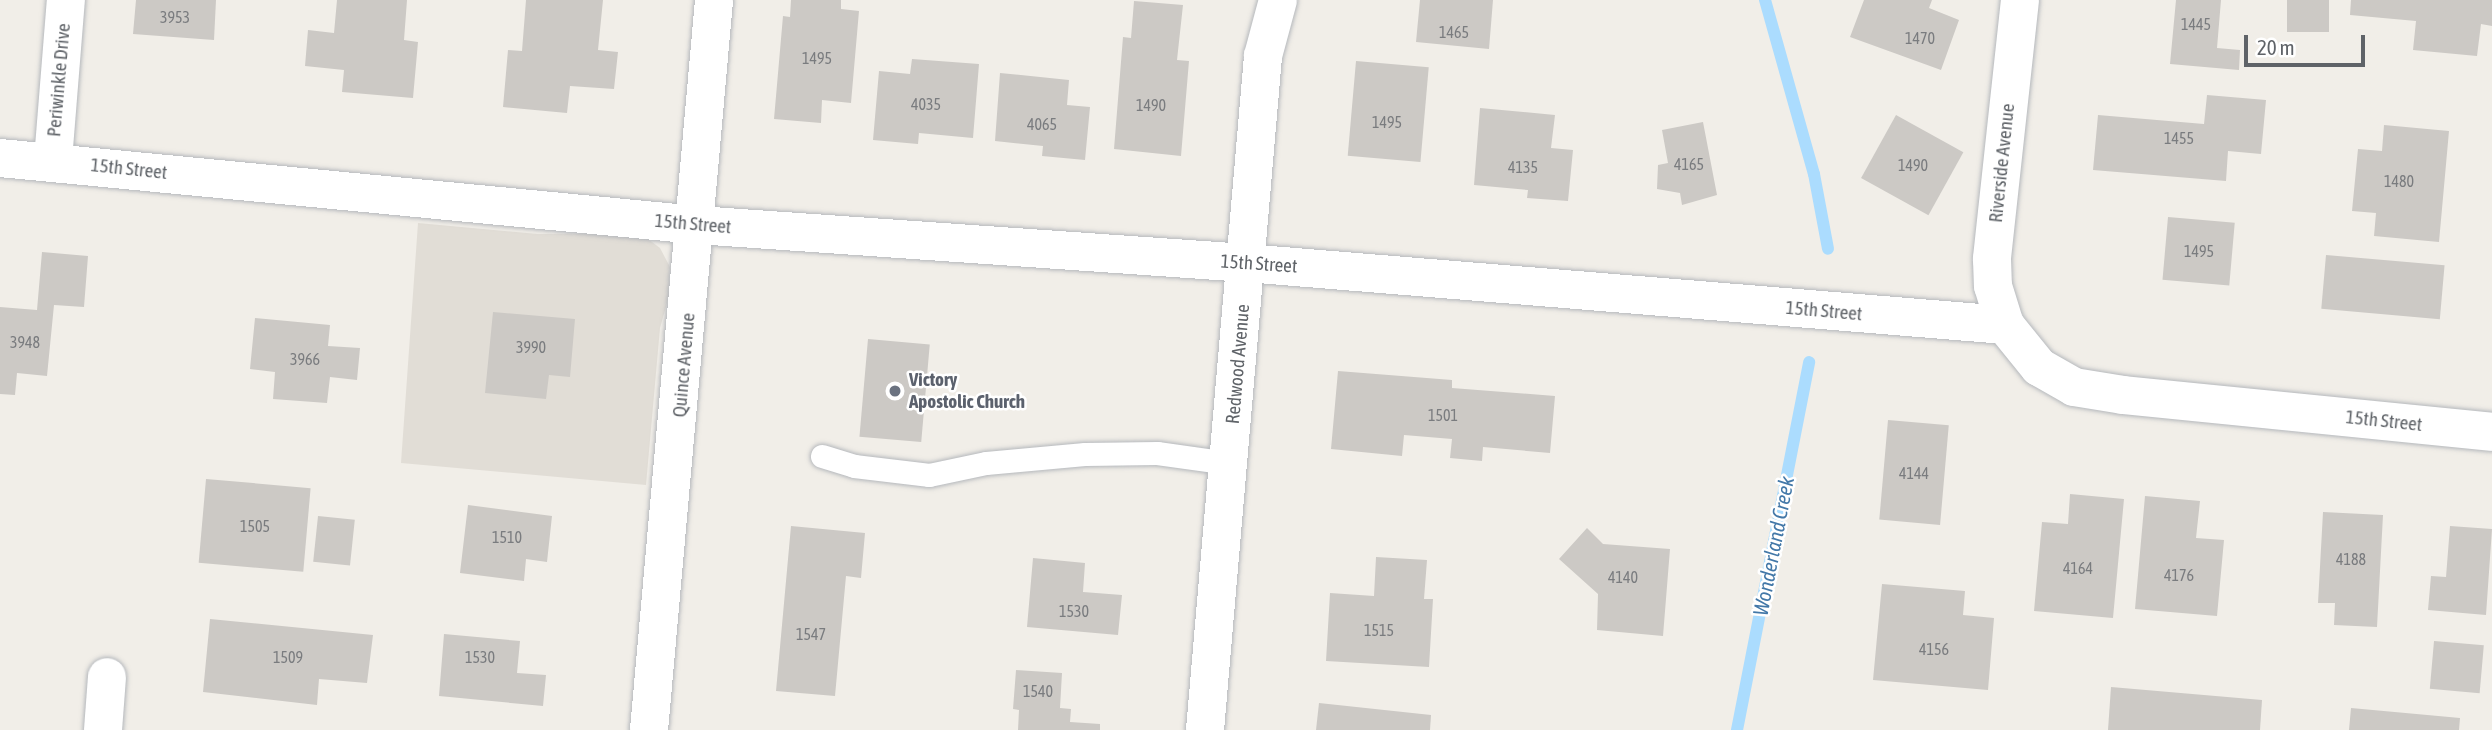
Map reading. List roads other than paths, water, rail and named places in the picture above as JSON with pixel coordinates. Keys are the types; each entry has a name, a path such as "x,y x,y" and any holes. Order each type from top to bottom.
{"street":[{"name":"Periwinkle Drive","path":"53,160 66,0"},
{"name":"Quince Avenue","path":"649,730 697,225 714,0"},
{"name":"Redwood Avenue","path":"1205,730 1263,56 1278,0"},
{"name":"Riverside Avenue","path":"2004,326 1993,286 1992,259 2021,0"},
{"name":"15th Street","path":"0,159 53,160 697,225 1246,263 2004,326 2039,367 2074,387 2492,432"},
{"path":"103,730 107,677"}],"lane":[{"path":"822,456 855,466 929,475 986,463 1086,454 1157,453 1229,463"}],"waterway":[{"name":"Wonderland Creek","path":"1765,0 1814,174 1828,249"},
{"name":"Wonderland Creek","path":"1737,730 1809,362"}],"place":[{"name":"Victory Apostolic Church","path":"895,391"}]}
